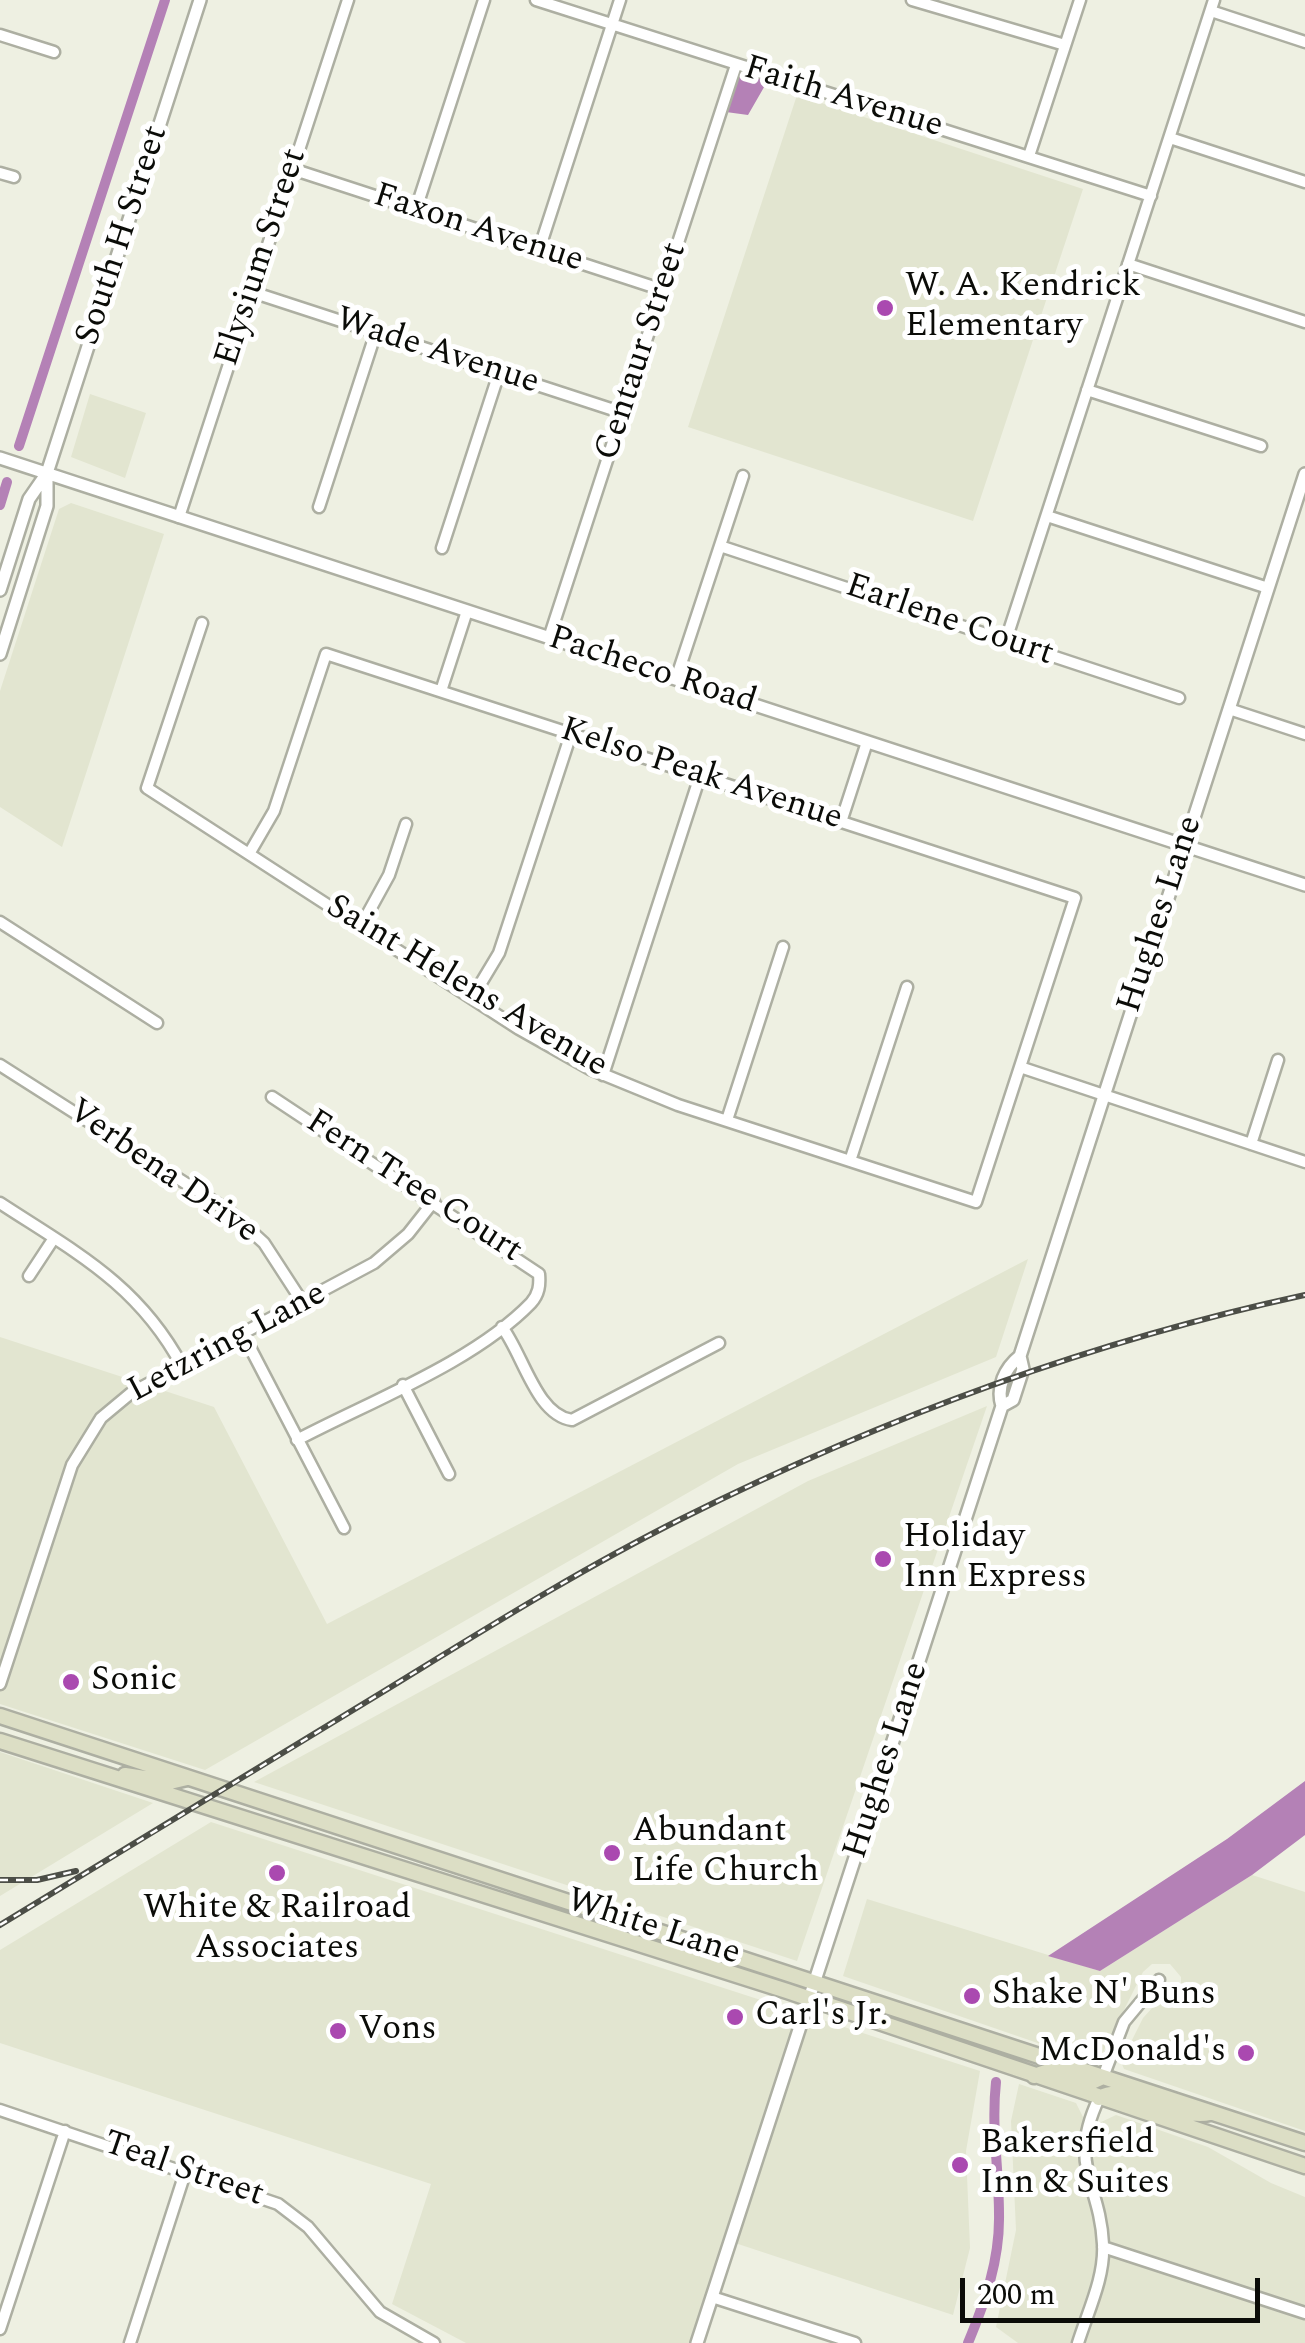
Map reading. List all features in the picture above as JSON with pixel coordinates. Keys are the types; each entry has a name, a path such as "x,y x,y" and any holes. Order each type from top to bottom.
{"main road":[{"name":"White Lane","path":"0,1716 1305,2142"},
{"path":"0,1729 86,1744"},
{"name":"White Lane","path":"0,1742 810,1999 1305,2166"},
{"path":"80,1768 170,1782 189,1777"},
{"path":"242,1818 292,1822 310,1817"},
{"path":"1033,2076 1049,2071 1090,2083 1103,2077"},
{"path":"1098,2098 1113,2093 1192,2117 1210,2112"}],"street":[{"name":"South H Street","path":"0,590 29,499 47,473 200,0"},
{"name":"Elysium Street","path":"179,517 348,0"},
{"path":"416,210 484,0"},
{"name":"Faith Avenue","path":"536,0 1151,196"},
{"path":"539,250 620,0"},
{"path":"912,0 1065,46"},
{"path":"1029,156 1080,0"},
{"path":"1006,640 1212,6 1305,42"},
{"path":"0,34 54,52"},
{"name":"Centaur Street","path":"549,638 736,65"},
{"path":"1170,138 1305,182"},
{"name":"Faxon Avenue","path":"292,169 663,290"},
{"path":"0,172 14,177"},
{"path":"1128,264 1305,322"},
{"name":"Wade Avenue","path":"252,292 623,413"},
{"path":"318,508 376,332"},
{"path":"442,548 499,373"},
{"path":"1088,390 1261,446"},
{"name":"Pacheco Road","path":"0,458 1305,885"},
{"name":"South H Street","path":"0,654 47,506 47,473"},
{"name":"Hughes Lane","path":"697,2343 1002,1406 998,1396 1008,1366 1020,1356 1305,474"},
{"path":"676,679 743,476"},
{"path":"1047,516 1268,588"},
{"name":"Earlene Court","path":"720,546 1179,698"},
{"path":"441,692 468,611"},
{"name":"Saint Helens Avenue","path":"202,622 148,788 472,998 602,1075 976,1202 1020,1067"},
{"name":"Kelso Peak Avenue","path":"249,854 274,810 326,654 1075,898 1020,1067"},
{"path":"1229,709 1305,734"},
{"path":"472,998 499,953 571,734"},
{"path":"841,822 867,742"},
{"path":"602,1075 700,776"},
{"path":"361,926 389,875 406,824"},
{"path":"0,922 157,1023"},
{"path":"726,1120 783,947"},
{"path":"850,1161 907,987"},
{"path":"1251,1144 1278,1060"},
{"name":"Verbena Drive","path":"0,1065 229,1211 264,1243 303,1303"},
{"path":"1020,1067 1305,1162"},
{"name":"Fern Tree Court","path":"272,1097 532,1265 539,1274 540,1287 533,1302 502,1327"},
{"name":"Letzring Lane","path":"0,1684 79,1448 116,1404 303,1303 391,1250 434,1202"},
{"path":"0,1203 124,1287 154,1319 182,1366"},
{"path":"29,1276 54,1238"},
{"path":"298,1440 502,1327 546,1406 560,1419 584,1418 719,1343"},
{"path":"242,1334 344,1528"},
{"path":"402,1385 449,1474"},
{"path":"1103,2077 1124,2022 1159,1980"},
{"path":"1078,2343 1100,2274 1104,2247 1083,2152 1089,2118 1098,2098"},
{"name":"Teal Street","path":"0,2110 278,2204 308,2227 380,2312 434,2343"},
{"path":"0,2329 64,2130"},
{"path":"130,2343 186,2170"},
{"path":"1104,2247 1305,2313"},
{"path":"712,2296 855,2343"}],"shaded area":[{"path":"738,71 761,75 767,82 748,115 726,112"},
{"name":"W. A. Kendrick Elementary","path":"797,95 1083,189 973,521 688,427"},
{"path":"90,394 146,413 125,478 71,457"},
{"path":"71,503 164,534 62,847 0,807 0,691 59,509"},
{"path":"1028,1259 996,1357 738,1464 205,1770 0,1704 0,1337 214,1407 327,1624"},
{"path":"987,1406 797,1961 254,1782 808,1481"},
{"path":"0,1752 153,1803 0,1896"},
{"path":"1305,1781 1305,1835 1252,1875 1100,1971 1048,1956 1227,1839"},
{"path":"211,1822 980,2071 966,2151 970,2248 953,2315 726,2240 690,2343 466,2343 392,2304 431,2184 0,2043 0,1950"},
{"path":"1252,1875 1305,1892 1305,2131 1124,2069 1121,2062 1143,2018 1153,2007 1175,1997 1181,1988 1181,1977 1170,1964 1152,1964 1143,1972 1102,2054 1087,2060 843,1976 867,1899 1100,1971"},
{"path":"1019,2084 1076,2103 1083,2117 1099,2123 1116,2115 1208,2147 1271,2183 1305,2197 1305,2343 1018,2343 996,2327 1016,2230 1011,2121"}],"waterway":[{"path":"19,446 165,0"},
{"path":"0,505 7,482"},
{"path":"968,2343 986,2296 997,2248 996,2082"}],"railway":[{"path":"0,1925 529,1603 642,1539 756,1483 908,1417 1064,1360 1305,1295"},
{"path":"0,1880 37,1880 76,1871"}],"place":[{"name":"W. A. Kendrick Elementary","path":"885,308"},
{"name":"Holiday Inn Express","path":"883,1559"},
{"name":"Sonic","path":"71,1682"},
{"name":"Abundant Life Church","path":"612,1853"},
{"name":"White & Railroad Associates","path":"277,1873"},
{"name":"Shake N' Buns","path":"972,1996"},
{"name":"Carl's Jr.","path":"735,2017"},
{"name":"Vons","path":"338,2031"},
{"name":"McDonald's","path":"1246,2053"},
{"name":"Bakersfield Inn & Suites","path":"960,2165"}]}
